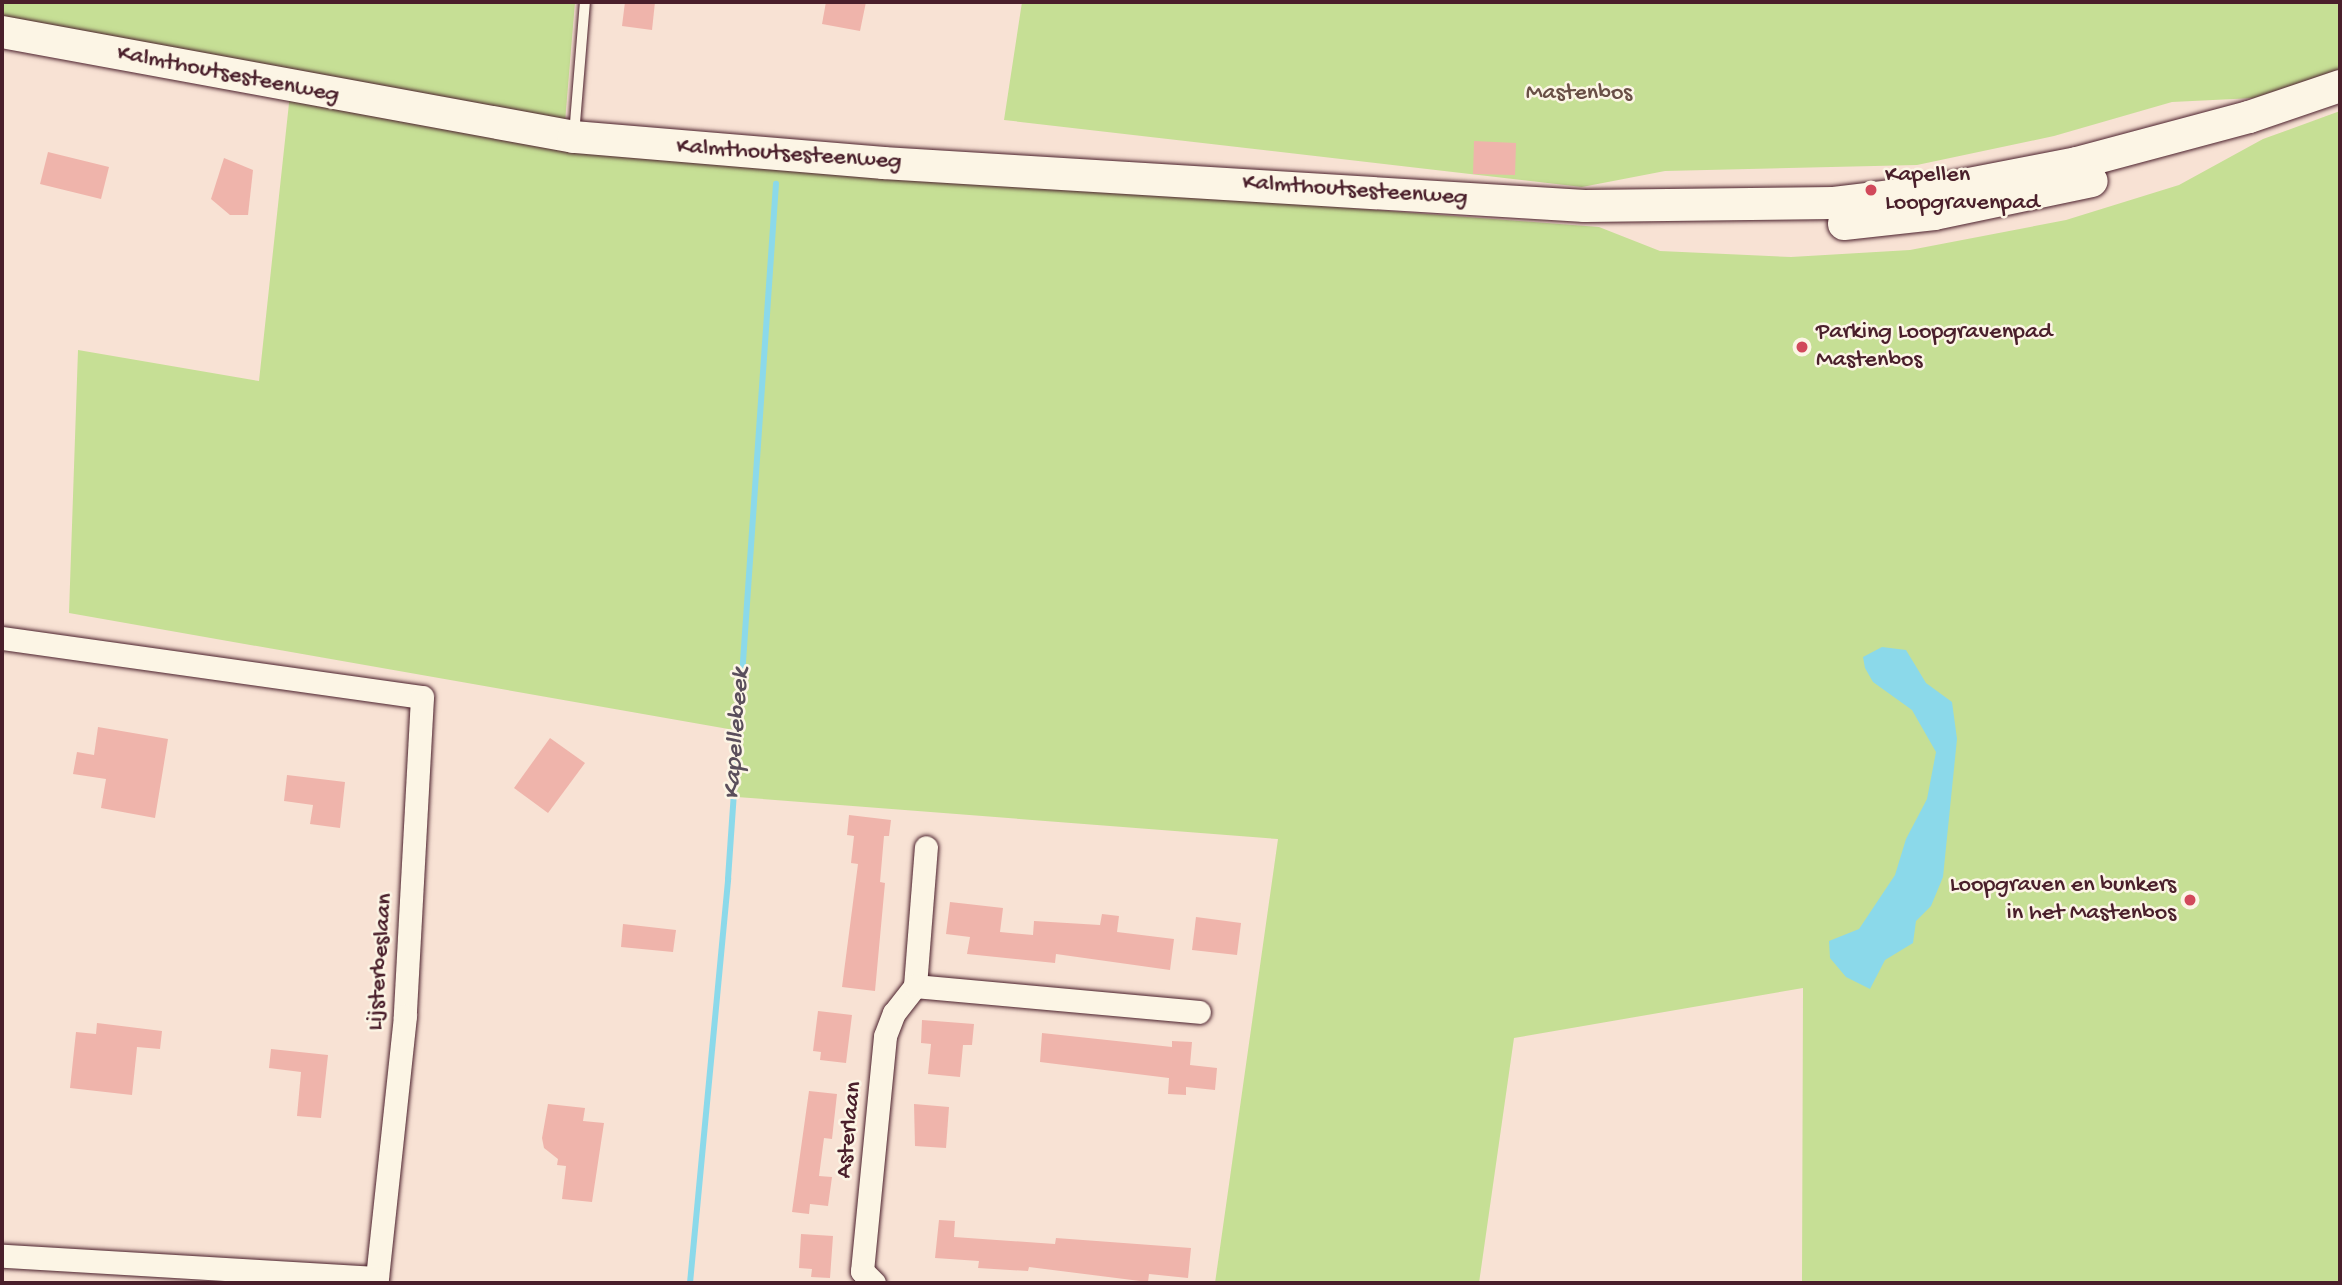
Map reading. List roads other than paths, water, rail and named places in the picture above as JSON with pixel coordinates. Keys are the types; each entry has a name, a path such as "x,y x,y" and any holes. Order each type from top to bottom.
{"main road":[{"name":"Kalmthoutsesteenweg","path":"2,32 573,137 883,163 1585,206 1670,220 1755,225 1833,225 1934,214 2104,178 2249,117 2340,86"}],"street":[{"name":"Lijsterbeslaan","path":"2,638 422,697 405,1016 377,1278 2,1256"},
{"path":"926,847 915,986 1199,1012"},
{"name":"Asterlaan","path":"874,1283 862,1271 886,1036 894,1013 915,986"}],"lane":[{"path":"573,137 585,2"}],"water":[{"path":"1882,647 1906,650 1926,683 1952,702 1957,739 1943,877 1931,906 1916,921 1913,943 1885,960 1870,989 1846,977 1830,958 1829,941 1859,929 1895,875 1906,839 1927,799 1936,752 1912,710 1873,682 1865,668 1863,657"}],"waterway":[{"name":"Kapellebeek","path":"690,1283 728,879 776,184"}],"place":[{"name":"Kapellen Loopgravenpad","path":"1871,190"},
{"name":"Parking Loopgravenpad Mastenbos","path":"1802,347"},
{"name":"Loopgraven en bunkers in het Mastenbos","path":"2190,900"}],"park label":[{"name":"Mastenbos","path":"1579,94"}]}
